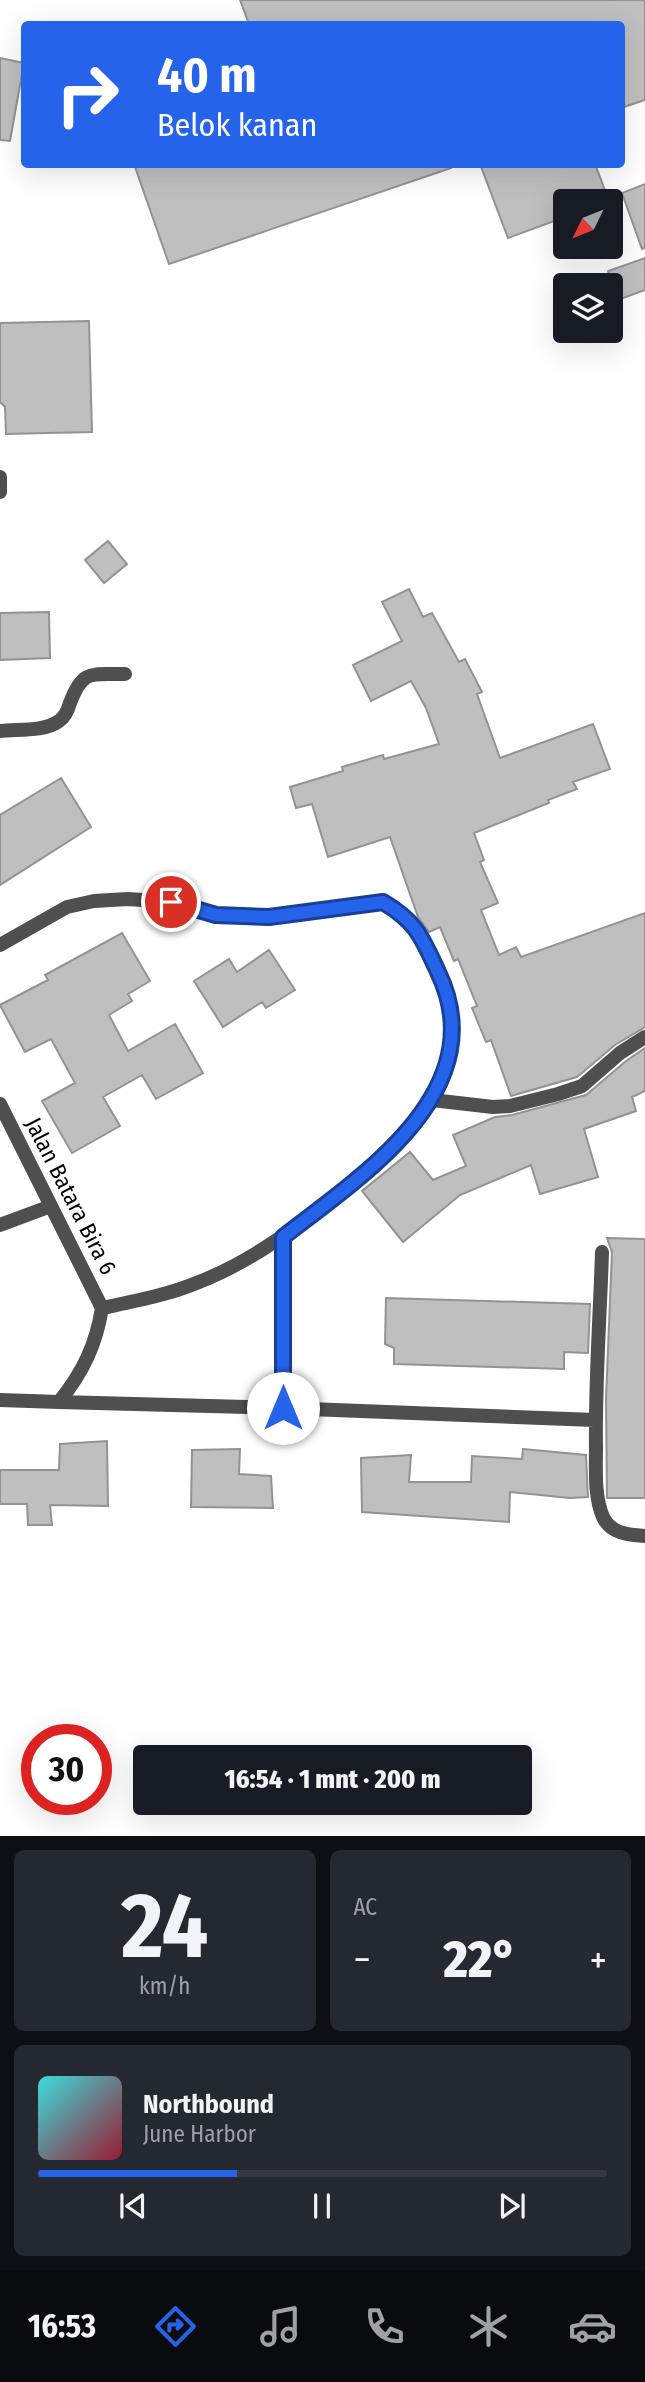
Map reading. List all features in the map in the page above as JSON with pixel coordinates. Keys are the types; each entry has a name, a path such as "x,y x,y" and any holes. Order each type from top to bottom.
{"street":[{"path":"0,477 0,492"},
{"path":"0,731 46,727 57,723 65,716 75,687 82,679 91,675 125,674"},
{"path":"0,945 67,907 94,901 128,899 171,902 216,915 269,917 383,902 412,921 445,986 454,1020 448,1059 432,1100 393,1149 283,1237 235,1266 199,1283 153,1298 102,1308 98,1334 89,1358 76,1381 59,1402"},
{"path":"432,1100 493,1107 510,1106 558,1094 582,1086 645,1037"},
{"name":"Jalan Batara Bira 6","path":"0,1104 102,1308"},
{"path":"0,1225 51,1206"},
{"path":"283,1237 283,1408"},
{"path":"602,1252 596,1482 603,1518 613,1529 628,1535 645,1536"},
{"path":"0,1400 596,1420"}],"building":[{"path":"240,0 645,0 645,100 625,107 625,21 248,21"},
{"path":"0,58 21,62 21,80 10,141 0,140"},
{"path":"135,168 451,168 169,264"},
{"path":"482,168 597,168 604,189 553,189 553,221 508,238"},
{"path":"645,184 645,248 642,249 623,193"},
{"path":"645,258 645,290 623,298 623,273 608,271"},
{"path":"89,321 92,432 6,434 5,407 0,402 0,323"},
{"path":"108,541 127,564 104,583 85,560"},
{"path":"409,589 423,617 432,613 459,662 465,659 482,692 477,694 500,758 593,724 610,769 573,782 577,789 548,800 549,803 474,833 484,860 480,862 498,903 481,910 499,955 516,947 521,957 645,913 645,1027 615,1045 577,1077 511,1096 491,1040 486,1042 472,1008 477,1006 458,959 454,961 440,927 429,932 418,917 390,837 328,857 312,804 296,808 290,787 343,771 342,767 383,755 384,759 439,744 426,708 411,681 371,701 353,665 402,641 382,602"},
{"path":"49,612 50,658 0,660 0,613"},
{"path":"61,778 91,827 0,885 0,815"},
{"path":"122,933 150,981 128,994 132,1001 109,1015 128,1051 175,1024 203,1073 156,1099 142,1075 103,1097 120,1126 72,1153 42,1101 75,1083 51,1039 25,1052 0,1005 48,980 45,975"},
{"path":"269,950 295,990 266,1008 262,1002 223,1027 194,981 229,959 237,972"},
{"path":"645,1048 645,1091 632,1097 636,1111 584,1129 598,1177 540,1194 531,1165 460,1195 403,1242 362,1191 410,1152 433,1180 466,1166 453,1135 495,1117 586,1095"},
{"path":"607,1238 645,1239 645,1498 607,1498 606,1398 612,1252"},
{"path":"386,1298 590,1304 588,1353 564,1352 564,1369 394,1364 394,1348 385,1344"},
{"path":"107,1441 108,1506 50,1505 52,1525 28,1525 27,1504 0,1504 0,1470 59,1470 60,1444"},
{"path":"240,1449 239,1474 271,1476 273,1508 191,1507 192,1450"},
{"path":"523,1449 586,1455 588,1497 570,1498 510,1492 509,1522 362,1512 361,1458 411,1455 409,1482 471,1482 472,1456 522,1459"}],"route":[{"path":"171,902 216,915 269,917 383,902 412,921 445,986 454,1020 448,1059 432,1100 393,1149 283,1237 283,1408"}]}
